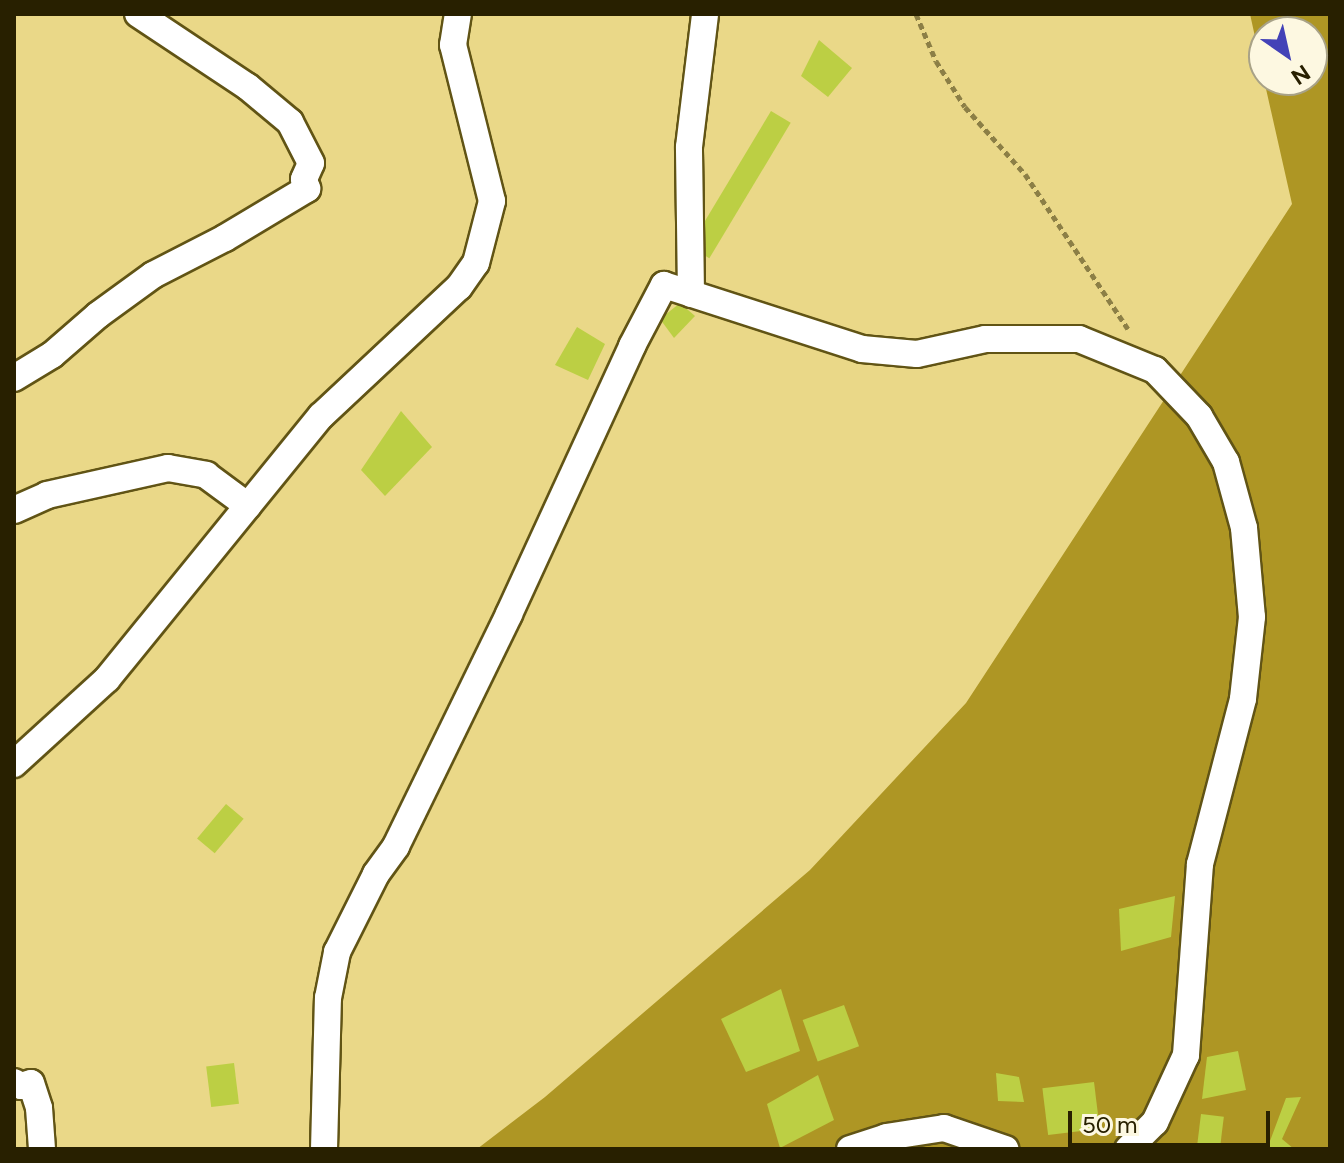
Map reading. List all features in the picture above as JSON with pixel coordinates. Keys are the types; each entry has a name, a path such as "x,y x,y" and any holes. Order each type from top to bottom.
{"street":[{"path":"14,378 52,355 98,315 153,275 225,238 307,189 304,179 311,163 290,122 248,87 138,14"},
{"path":"14,764 107,679 321,416 459,287 476,263 492,201 453,45 458,14"},
{"path":"691,294 689,147 705,14"},
{"path":"324,1149 328,998 337,952 376,874 396,846 503,628 632,346 664,285 862,349 917,354 985,339 1079,339 1155,370 1199,416 1226,462 1244,528 1252,617 1243,699 1200,864 1186,1055 1155,1122 1128,1149"},
{"path":"14,510 47,495 168,468 206,475 248,506"},
{"path":"14,1082 21,1086 31,1083 39,1108 42,1149"},
{"path":"850,1149 886,1137 944,1128 1005,1149"}],"path":[{"path":"916,14 936,61 965,107 1025,174 1129,331"}],"shaded area":[{"path":"1330,14 1330,1149 477,1149 545,1097 810,870 966,703 1292,204 1268,96 1328,96 1328,16 1250,16"}],"building":[{"path":"819,40 852,68 828,97 801,76"},
{"path":"771,111 791,123 709,258 690,246"},
{"path":"680,303 695,316 674,338 660,319"},
{"path":"577,327 605,344 588,380 555,365"},
{"path":"401,411 432,447 385,496 361,470"},
{"path":"226,804 244,819 215,853 197,838"},
{"path":"1175,896 1171,937 1121,951 1119,909"},
{"path":"781,989 800,1051 746,1072 721,1019"},
{"path":"844,1005 859,1046 818,1061 803,1020"},
{"path":"1238,1051 1246,1090 1202,1099 1207,1057"},
{"path":"234,1063 239,1104 211,1107 206,1066"},
{"path":"996,1073 1019,1077 1024,1102 998,1101"},
{"path":"818,1075 834,1120 780,1148 767,1104"},
{"path":"1094,1082 1100,1129 1048,1135 1042,1088"},
{"path":"1301,1097 1282,1139 1294,1149 1267,1149 1286,1098"},
{"path":"1201,1114 1224,1117 1220,1149 1197,1149"}]}
